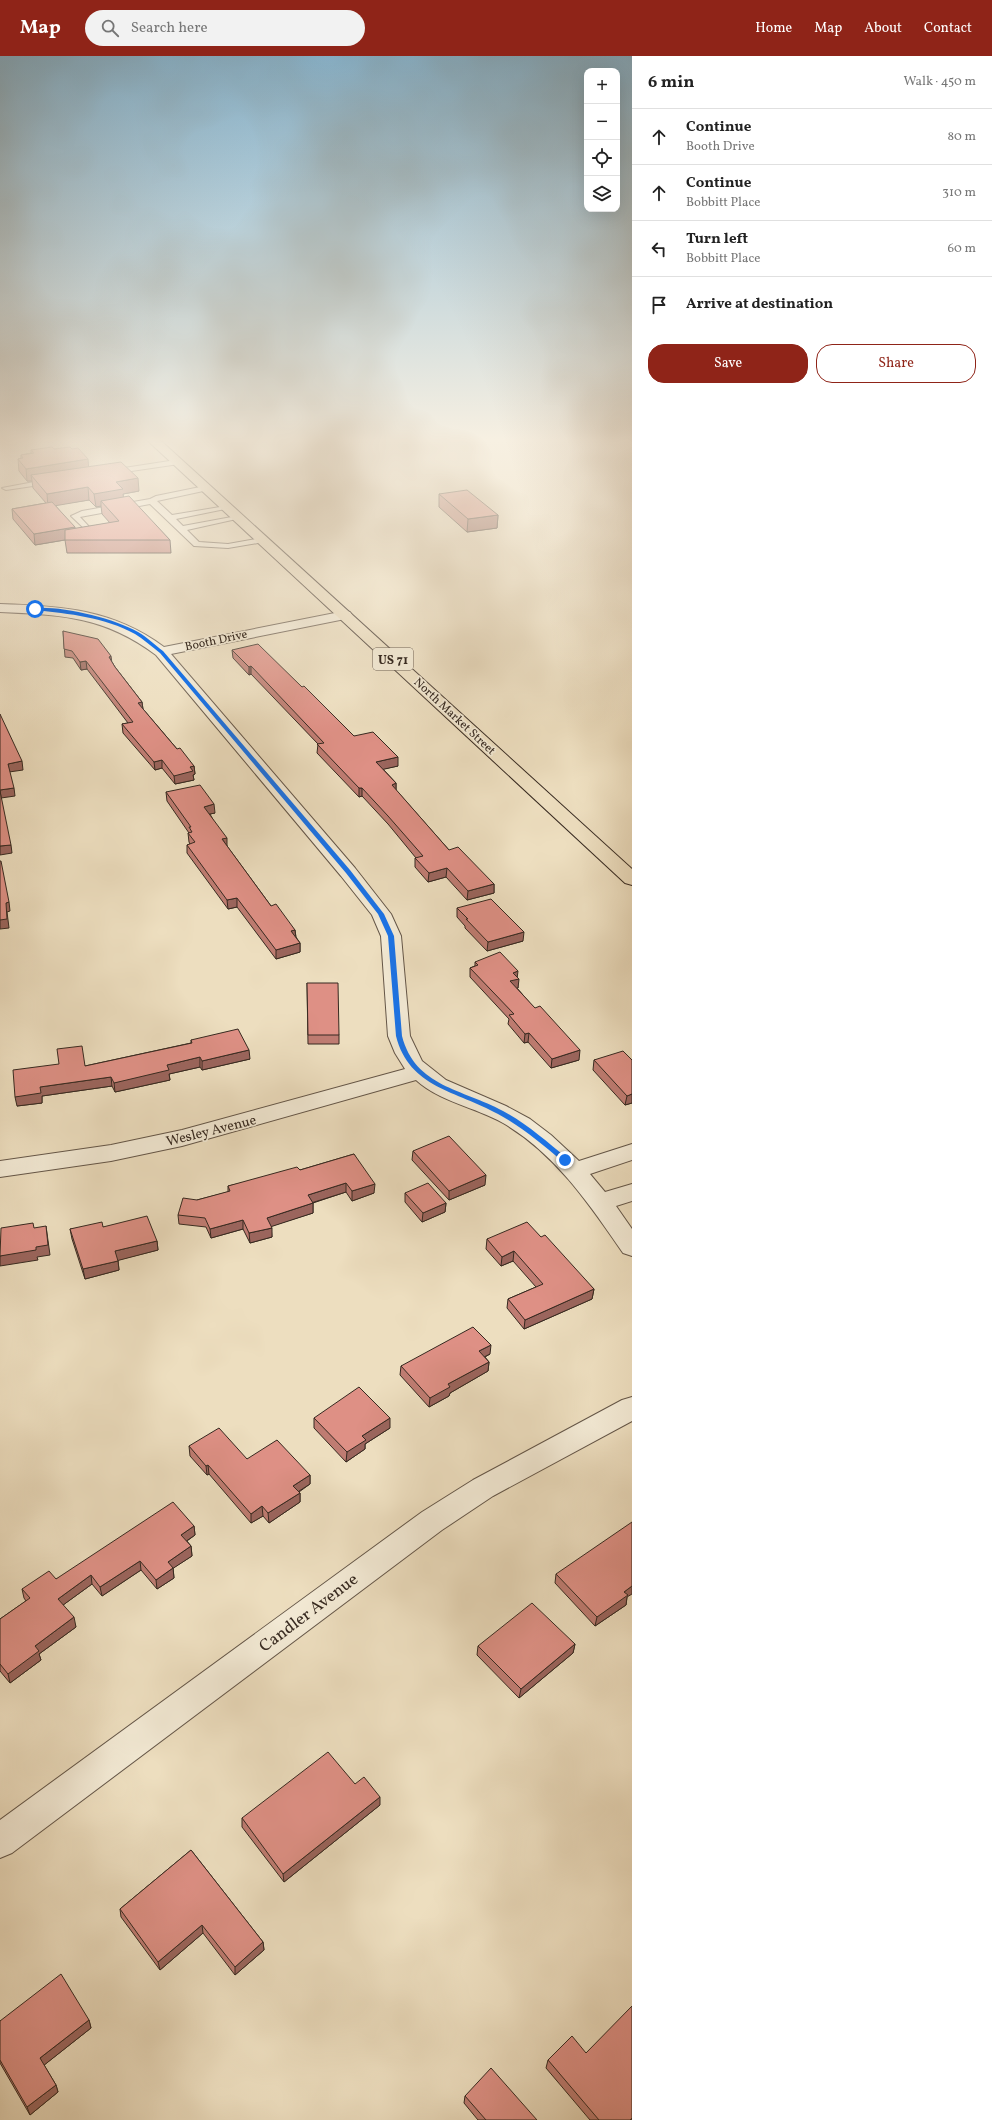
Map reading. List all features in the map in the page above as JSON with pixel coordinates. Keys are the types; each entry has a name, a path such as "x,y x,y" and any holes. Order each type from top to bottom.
{"main road":[{"name":"North Market Street","path":"257,536 345,615 632,879"}],"street":[{"path":"0,608 60,611 96,617 115,623 137,633 161,652 348,872 381,914 391,936 399,1036 403,1051 419,1072 447,1090 499,1111 526,1127 565,1160 632,1247"},
{"name":"Booth Drive","path":"161,652 345,615"},
{"name":"Wesley Avenue","path":"0,1169 111,1153 182,1138 419,1072"},
{"path":"574,1171 632,1152"},
{"path":"599,1203 632,1192"},
{"name":"Candler Avenue","path":"0,1841 432,1521 483,1488 632,1408"}],"lane":[{"path":"189,536 197,544 228,546 261,540"}],"building":[{"path":"65,536 167,536 170,540 65,540"},
{"path":"63,631 98,639 111,656 109,657 115,667 142,702 138,703 177,749 180,748 194,766 190,767 193,771 174,776 162,760 154,762 122,724 133,722 86,661 80,662 72,651 64,649"},
{"path":"258,644 302,687 304,686 354,736 373,732 398,757 376,762 396,783 392,785 449,850 458,847 494,884 468,891 447,868 429,873 415,858 423,856 362,788 359,788 317,744 324,743 251,666 249,667 232,650"},
{"path":"0,714 22,761 8,764 14,788 0,790"},
{"path":"200,785 214,804 204,807 227,838 222,839 271,906 276,904 295,930 291,931 300,943 276,950 237,898 227,900 187,845 195,842 188,833 192,832 189,827 191,827 166,792"},
{"path":"0,791 11,845 0,846"},
{"path":"0,861 9,902 6,903 7,919 0,920"},
{"path":"491,899 524,932 488,942 457,908"},
{"path":"500,952 518,971 513,973 519,979 510,981 535,1008 540,1006 580,1050 552,1059 529,1033 525,1034 509,1015 514,1014 470,968 478,965 475,962"},
{"path":"307,983 338,983 339,1035 308,1035"},
{"path":"238,1029 249,1050 202,1061 200,1057 167,1065 169,1070 114,1083 111,1077 40,1087 41,1093 15,1097 13,1070 59,1064 57,1049 82,1046 85,1066 192,1043 191,1040"},
{"path":"623,1051 632,1060 632,1094 627,1096 594,1060"},
{"path":"449,1136 486,1175 449,1191 413,1151"},
{"path":"354,1154 375,1184 352,1191 346,1183 308,1195 313,1203 267,1218 272,1228 249,1233 243,1220 210,1229 205,1218 178,1215 183,1198 197,1200 230,1191 228,1186 297,1167 300,1170"},
{"path":"428,1183 446,1203 423,1213 405,1193"},
{"path":"147,1216 157,1241 115,1251 118,1261 83,1269 70,1229 102,1222 103,1227"},
{"path":"527,1222 541,1237 545,1235 594,1289 525,1320 508,1299 543,1284 514,1251 502,1257 487,1239"},
{"path":"33,1223 34,1228 46,1226 48,1245 36,1247 36,1250 0,1256 1,1228"},
{"path":"473,1327 491,1345 479,1351 489,1362 448,1384 450,1387 430,1398 401,1366"},
{"path":"359,1387 390,1418 362,1436 366,1440 347,1452 314,1418"},
{"path":"219,1428 247,1459 277,1440 310,1475 293,1486 300,1493 268,1513 262,1506 251,1514 208,1465 206,1466 189,1446"},
{"path":"173,1502 194,1526 181,1535 191,1546 168,1562 173,1568 156,1580 140,1561 100,1587 91,1575 58,1599 74,1617 35,1646 39,1651 8,1674 0,1664 0,1619 30,1598 22,1589 49,1571 56,1579"},
{"path":"632,1522 632,1586 624,1592 628,1595 597,1617 556,1574"},
{"path":"532,1603 575,1644 521,1689 478,1646"},
{"path":"328,1752 355,1784 364,1777 380,1797 283,1874 242,1818"},
{"path":"191,1850 263,1942 235,1967 202,1925 158,1962 120,1909"},
{"path":"61,1974 89,2020 40,2058 56,2085 27,2107 0,2060 0,2021"},
{"path":"632,2006 632,2118 630,2120 599,2120 548,2060 572,2036 586,2053"},
{"path":"491,2068 537,2120 486,2120 465,2096"}],"route":[{"path":"35,609 82,614 115,623 137,633 161,652 348,872 374,903 381,914 391,936 399,1036 403,1051 410,1062 419,1072 447,1090 499,1111 526,1127 565,1160"}]}
